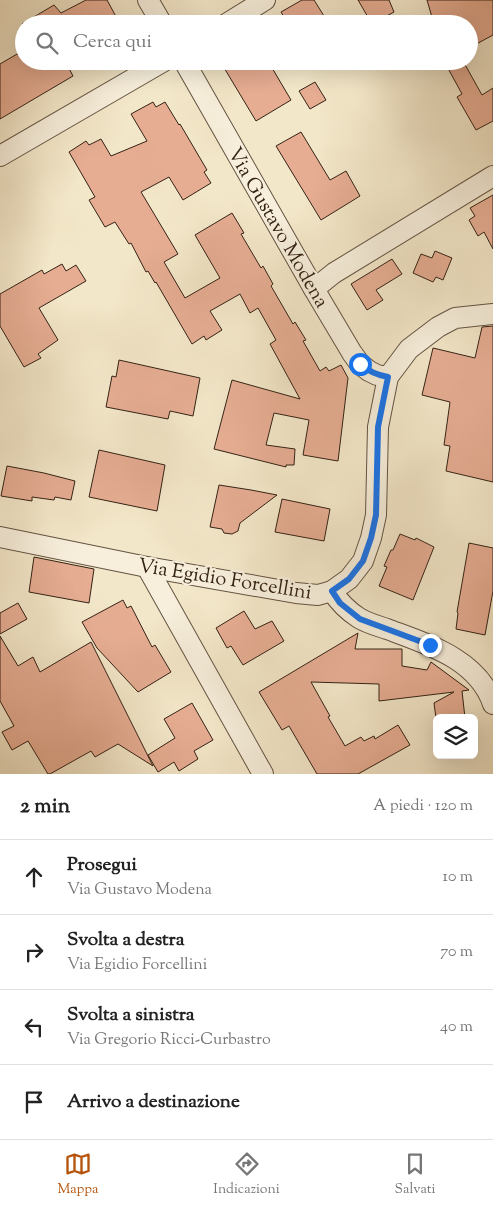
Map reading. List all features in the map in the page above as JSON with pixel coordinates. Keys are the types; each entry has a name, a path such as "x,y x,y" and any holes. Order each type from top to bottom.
{"street":[{"path":"148,0 157,15"},
{"path":"241,15 265,0"},
{"path":"0,156 148,70"},
{"name":"Via Gustavo Modena","path":"189,70 314,289 360,364 377,375 388,377"},
{"path":"314,289 334,273 493,176"},
{"name":"Via Egidio Forcellini","path":"0,537 296,593 318,595 332,591 349,579 363,561 371,538 376,515 378,427 388,377 409,349 438,327 455,318 493,314"},
{"path":"147,566 264,774"},
{"path":"332,591 340,603 360,619 430,645 451,656 471,671 487,690 493,704"}],"building":[{"path":"86,0 107,0 115,15 37,15 54,5 61,13"},
{"path":"302,0 314,0 323,15 283,15 281,12"},
{"path":"358,0 389,0 394,12 388,15 367,15"},
{"path":"427,0 493,0 493,35 478,43 478,15 431,15"},
{"path":"15,55 15,70 70,70 73,76 0,119 0,64"},
{"path":"225,70 273,70 291,100 256,121"},
{"path":"449,70 468,70 482,95 493,88 493,121 476,130 457,97 462,94"},
{"path":"315,82 326,100 310,109 299,91"},
{"path":"153,102 156,107 165,102 207,170 204,172 211,183 183,200 169,177 141,192 178,254 164,262 185,298 220,278 195,235 232,213 244,233 241,234 261,268 263,266 273,284 271,286 293,324 295,322 306,340 303,341 320,371 326,367 329,371 341,365 348,378 338,461 303,455 309,420 274,413 266,445 295,449 294,465 286,465 286,467 214,449 232,380 300,399 270,344 276,340 258,308 250,313 240,294 210,311 222,330 206,340 204,336 192,344 156,282 148,271 146,272 131,243 129,244 115,222 105,227 89,200 95,197 69,152 86,141 89,145 101,139 111,156 147,141 131,114"},
{"path":"301,132 330,180 346,171 360,196 321,220 276,146"},
{"path":"493,195 493,249 484,232 478,236 469,220 475,216 470,208"},
{"path":"435,251 452,258 443,280 436,277 433,282 413,273 421,254 432,258"},
{"path":"392,259 402,274 376,290 383,300 367,310 351,284"},
{"path":"62,264 66,271 76,265 86,281 39,308 58,340 38,354 41,358 24,367 0,326 0,294 42,270 44,274"},
{"path":"493,326 493,482 446,471 450,446 444,445 450,402 422,395 433,348 475,358 482,327"},
{"path":"119,360 200,378 193,416 170,411 168,419 106,407 112,376 116,377"},
{"path":"99,450 165,465 157,511 89,497"},
{"path":"7,466 75,481 71,500 55,497 54,500 32,497 32,501 1,496"},
{"path":"219,485 277,495 240,523 238,531 232,534 224,533 222,529 210,527"},
{"path":"282,499 330,509 324,541 275,532"},
{"path":"400,534 415,540 416,538 434,547 413,600 379,586 387,567 384,566"},
{"path":"469,543 493,548 493,591 485,635 456,629 457,612"},
{"path":"34,557 94,569 89,603 29,592"},
{"path":"123,600 127,608 131,606 152,647 155,645 171,672 138,692 97,648 82,622"},
{"path":"18,603 27,619 0,634 0,613"},
{"path":"244,611 255,629 272,621 284,641 243,665 231,646 227,648 216,628"},
{"path":"358,633 355,649 402,649 402,666 427,670 431,662 469,690 462,691 465,714 435,714 434,703 454,692 379,701 379,684 311,682 345,746 361,737 364,741 374,736 375,739 398,725 410,745 358,774 317,774 289,726 282,730 259,692"},
{"path":"0,636 18,666 33,657 40,672 91,642 153,766 118,744 95,757 91,751 48,774 28,741 12,750 2,732 14,726 0,701"},
{"path":"192,703 213,740 194,751 198,759 179,771 174,762 158,772 148,755 175,738 164,719"}],"route":[{"path":"360,364 377,375 388,377 378,427 376,515 363,561 349,579 332,591 340,603 360,619 430,645"}]}
